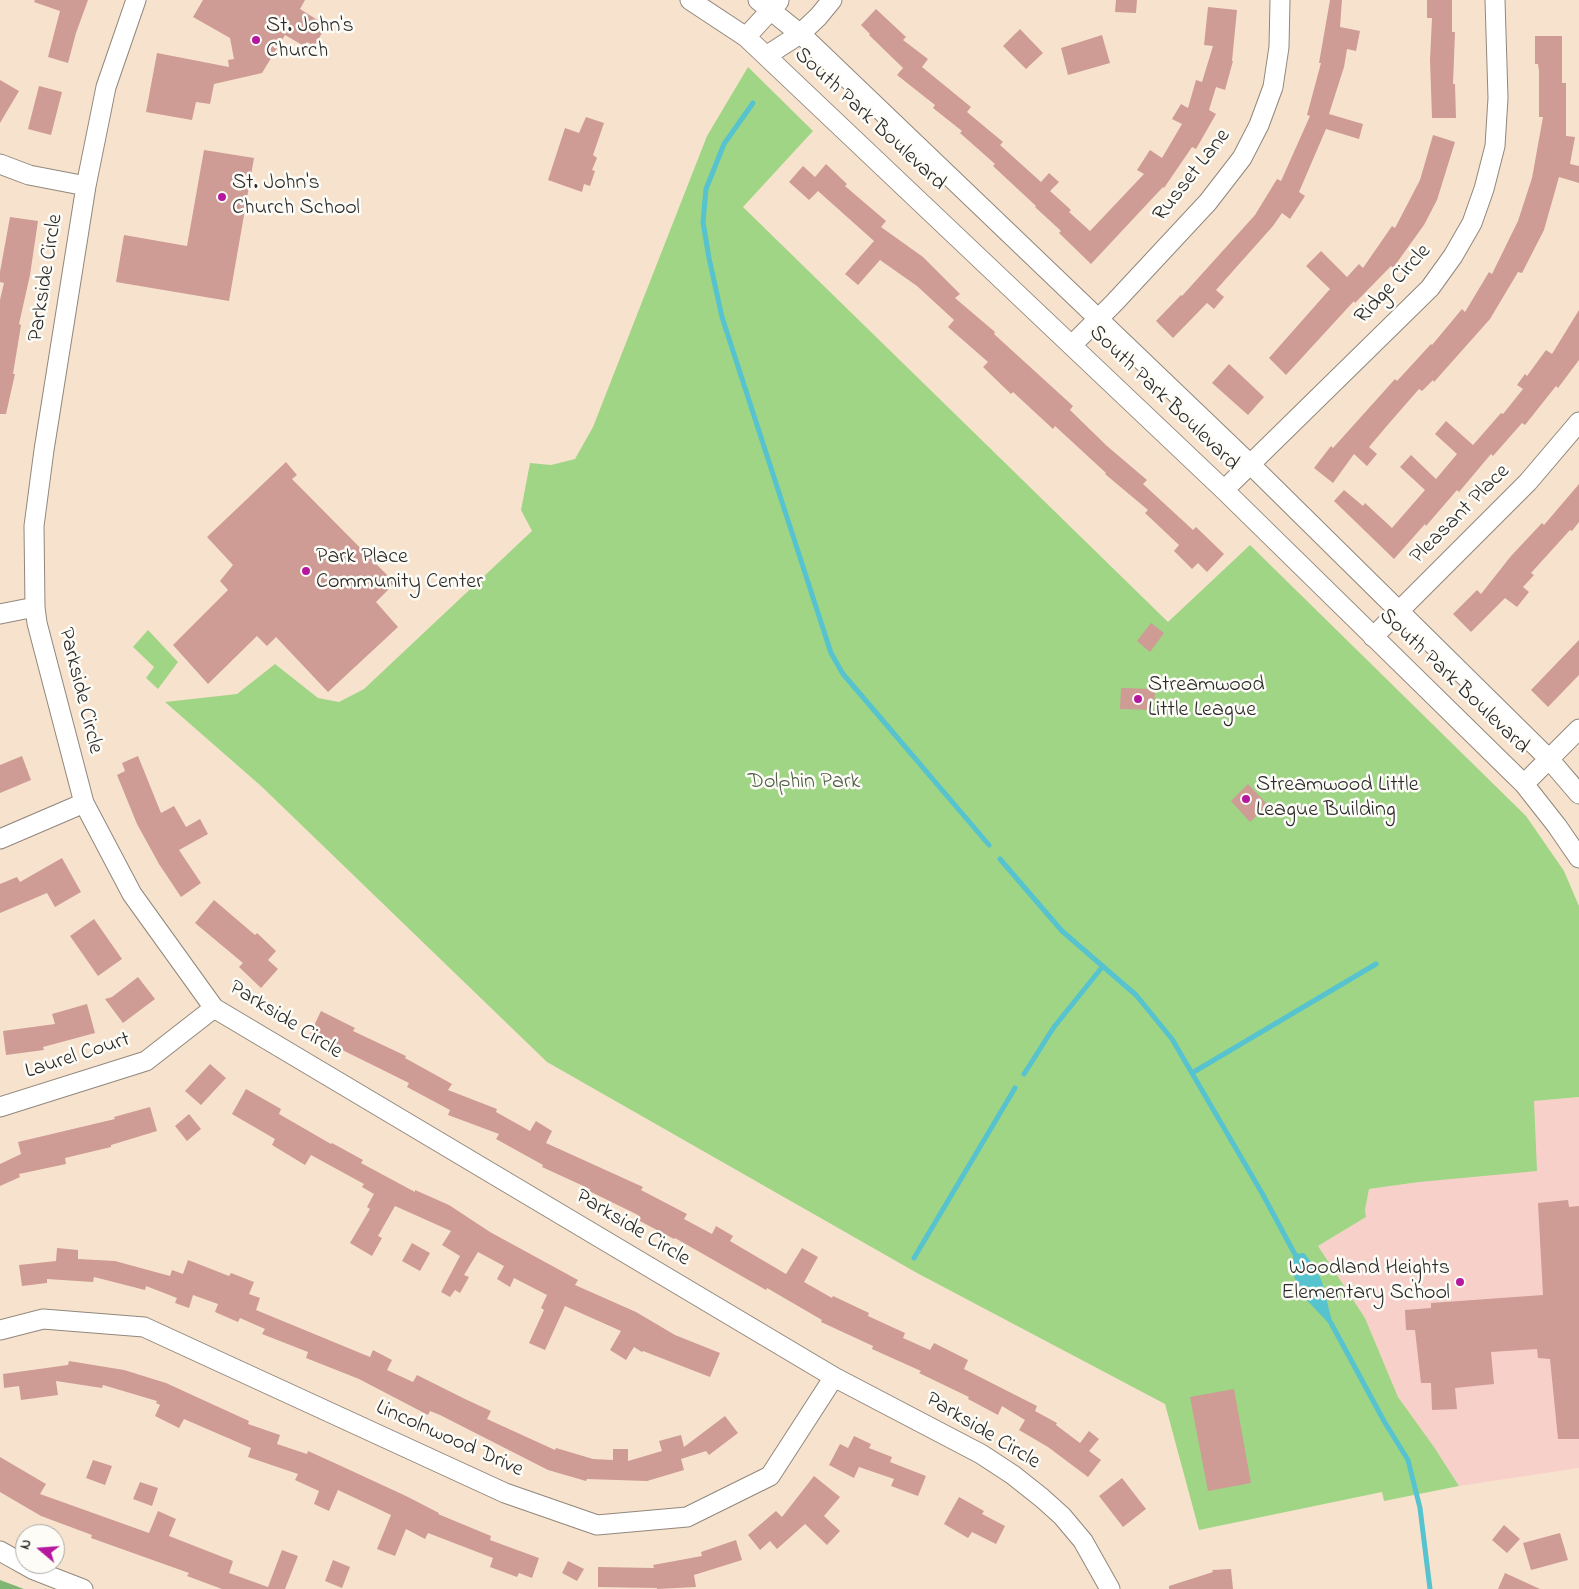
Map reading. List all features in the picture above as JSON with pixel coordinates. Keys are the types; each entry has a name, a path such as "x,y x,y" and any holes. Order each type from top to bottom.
{"street":[{"name":"Parkside Circle","path":"136,0 106,87 86,186 44,450 34,526 35,607 37,623 84,803 132,894 214,1008 834,1377 981,1454 1013,1475 1042,1498 1072,1529 1088,1549 1110,1589"},
{"name":"South Park Boulevard","path":"690,0 746,37 1224,490 1524,784 1562,832 1579,858"},
{"path":"766,56 800,34 832,0"},
{"name":"Russet Lane","path":"1072,345 1099,319 1208,202 1242,158 1259,125 1273,87 1279,48 1280,0"},
{"name":"Ridge Circle","path":"1224,490 1430,288 1453,256 1472,223 1496,146 1498,98 1495,0"},
{"path":"746,37 770,3"},
{"name":"South Park Boulevard","path":"770,3 800,34 1250,464 1549,759 1579,794"},
{"path":"0,164 28,175 86,186"},
{"name":"Pleasant Place","path":"1373,637 1528,482 1579,422"},
{"path":"0,614 35,607"},
{"path":"1524,784 1579,730"},
{"path":"0,839 84,803"},
{"name":"Laurel Court","path":"0,1107 146,1061 214,1008"},
{"name":"Lincolnwood Drive","path":"0,1330 43,1319 144,1327 504,1493 597,1525 686,1517 770,1476 834,1377"},
{"path":"0,1551 34,1570 83,1589"}],"shaded area":[{"name":"Woodland Heights Elementary School","path":"1579,1097 1579,1468 1459,1486 1398,1397 1365,1318 1318,1246 1366,1217 1365,1210 1369,1189 1419,1182 1534,1101"}],"green space":[{"name":"Dolphin Park","path":"748,67 813,131 743,207 1168,622 1250,545 1526,816 1564,871 1579,906 1579,1097 1534,1101 1537,1171 1419,1182 1369,1189 1365,1210 1366,1217 1318,1246 1365,1318 1398,1397 1459,1486 1384,1501 1382,1492 1199,1530 1165,1404 917,1273 547,1062 261,786 165,702 237,694 275,664 318,698 339,702 364,689 532,531 521,510 530,463 551,465 575,459 593,427 707,136"},
{"path":"148,630 178,662 158,689 146,678 154,667 133,647"},
{"path":"0,1580 24,1589 0,1589"}],"water":[{"path":"1304,1253 1315,1267 1322,1282 1334,1329 1303,1296 1296,1282 1291,1266 1294,1254"}],"building":[{"path":"35,0 88,0 68,63 48,57 60,11 34,2"},
{"name":"St. John's Church","path":"203,0 305,0 300,9 319,21 317,27 324,30 314,46 307,42 304,46 285,35 262,73 214,84 210,104 196,102 192,120 146,112 157,53 229,67 228,60 234,59 230,38 193,17"},
{"path":"1116,0 1137,0 1136,13 1115,12"},
{"path":"1330,0 1342,0 1340,27 1360,31 1356,51 1347,49 1344,67 1329,114 1363,124 1359,139 1326,129 1299,192 1305,196 1290,219 1282,213 1273,226 1216,290 1224,297 1214,309 1207,303 1173,338 1156,321 1182,296 1255,215 1277,179 1281,181 1310,116 1307,115 1321,63 1319,63"},
{"path":"1427,0 1452,0 1452,32 1455,32 1453,84 1455,84 1456,118 1432,118 1430,60 1432,18 1427,18"},
{"path":"1208,7 1237,10 1233,61 1225,90 1216,87 1209,110 1216,114 1196,149 1192,147 1164,188 1091,264 1059,233 1061,231 1036,206 993,166 995,164 960,133 962,131 933,108 935,105 897,75 903,68 861,25 876,9 906,37 903,40 928,59 922,67 971,107 967,112 1003,142 1000,145 1041,182 1049,173 1059,182 1050,191 1090,231 1144,174 1137,170 1150,150 1162,158 1182,124 1172,119 1181,104 1188,108 1196,80 1202,82 1213,46 1204,45"},
{"path":"1020,29 1043,53 1026,69 1003,46"},
{"path":"1102,35 1110,63 1068,75 1061,48"},
{"path":"1535,36 1562,36 1562,83 1566,83 1566,136 1575,137 1570,164 1579,166 1579,183 1559,177 1544,230 1522,273 1518,272 1490,319 1434,382 1433,380 1422,391 1419,389 1369,447 1377,454 1367,466 1354,454 1333,483 1314,468 1331,446 1333,448 1395,379 1397,381 1432,345 1462,309 1465,312 1489,272 1492,274 1518,221 1532,178 1543,117 1539,117 1539,71 1538,64 1535,64"},
{"path":"0,80 19,91 0,123"},
{"path":"39,86 62,92 51,135 28,129"},
{"path":"586,117 604,123 593,155 597,158 592,170 595,171 590,186 584,184 582,192 548,180 565,128 579,133"},
{"path":"1433,135 1455,142 1437,200 1424,225 1393,268 1391,266 1355,303 1354,301 1286,375 1269,358 1330,289 1306,266 1321,251 1347,277 1359,264 1363,268 1392,226 1395,228 1420,180"},
{"name":"St. John's Church School","path":"204,150 254,158 229,301 116,282 124,235 187,246"},
{"path":"826,164 847,184 845,186 886,221 881,227 923,257 960,294 955,298 995,332 994,334 1073,406 1070,410 1107,446 1147,480 1143,484 1193,530 1196,527 1224,554 1207,572 1198,563 1192,569 1174,551 1179,545 1145,513 1148,510 1105,474 1055,426 1053,429 1013,392 1011,394 983,367 988,362 948,327 954,320 917,286 880,260 858,285 845,274 874,241 818,191 809,200 789,182 803,166 815,177"},
{"path":"10,217 38,221 30,275 19,324 21,325 13,374 15,374 6,414 0,414 0,300 4,283 0,282 0,272"},
{"path":"1579,310 1579,360 1558,388 1556,386 1525,425 1522,423 1493,456 1491,454 1459,492 1457,490 1394,559 1334,501 1344,490 1363,506 1365,503 1392,528 1425,490 1400,467 1411,455 1436,479 1457,454 1435,434 1446,421 1473,445 1501,413 1503,414 1523,389 1517,385 1525,374 1527,376 1546,350 1552,354"},
{"path":"1229,364 1264,397 1248,415 1212,383"},
{"name":"Park Place Community Center","path":"286,462 297,475 292,479 395,583 376,602 398,627 328,692 276,637 267,646 257,636 208,684 173,645 228,590 220,581 233,565 207,537"},
{"path":"1579,484 1579,522 1531,573 1534,575 1523,587 1529,592 1517,607 1505,598 1471,632 1453,614 1477,590 1481,594 1511,556 1542,523 1544,525"},
{"path":"1151,623 1164,633 1150,652 1137,641"},
{"path":"1579,640 1579,675 1548,707 1531,690"},
{"name":"Streamwood Little League","path":"1121,688 1155,689 1154,710 1120,709"},
{"path":"22,756 31,780 0,793 0,765"},
{"path":"138,756 161,813 174,806 186,827 200,819 208,834 179,850 201,883 181,897 159,864 137,824 117,775 125,771 122,763"},
{"name":"Streamwood Little League Building","path":"1248,784 1268,805 1250,822 1231,801"},
{"path":"62,858 81,892 55,907 47,893 0,913 0,884 17,877 20,882"},
{"path":"214,900 255,935 257,933 276,951 268,960 278,969 261,988 239,967 243,963 195,923"},
{"path":"94,919 122,959 98,976 70,936"},
{"path":"138,977 155,999 123,1023 105,999 112,997"},
{"path":"87,1004 95,1033 43,1047 44,1050 6,1055 3,1031 55,1024 52,1014"},
{"path":"321,1011 355,1028 353,1031 406,1056 405,1058 452,1084 448,1090 497,1109 496,1112 530,1131 536,1121 552,1131 546,1143 643,1187 641,1190 687,1214 684,1219 712,1234 716,1226 733,1236 730,1241 786,1274 802,1248 818,1257 804,1282 832,1298 833,1296 869,1313 868,1316 905,1333 903,1338 930,1350 934,1343 968,1360 964,1369 1037,1406 1035,1411 1057,1423 1056,1425 1080,1443 1089,1431 1099,1439 1089,1451 1101,1460 1088,1477 1048,1447 1019,1430 1025,1420 1002,1406 998,1415 968,1399 969,1397 919,1373 921,1371 872,1349 873,1346 821,1322 822,1320 767,1288 766,1290 675,1238 636,1219 638,1215 589,1191 590,1189 542,1167 543,1165 496,1139 499,1134 448,1115 450,1110 407,1087 409,1083 310,1034"},
{"path":"210,1064 226,1078 201,1105 185,1091"},
{"path":"246,1089 281,1109 279,1114 363,1160 361,1163 415,1192 415,1190 449,1205 490,1232 578,1280 575,1285 636,1312 675,1335 720,1353 710,1377 642,1352 634,1347 626,1360 610,1350 621,1331 565,1306 545,1350 529,1343 544,1310 541,1308 547,1295 514,1278 510,1287 497,1279 504,1266 478,1252 464,1275 469,1277 460,1293 455,1290 450,1297 441,1292 460,1256 442,1245 451,1231 395,1206 378,1236 382,1238 372,1256 350,1243 370,1209 367,1207 374,1194 362,1187 364,1184 311,1155 305,1165 272,1145 275,1139 232,1114"},
{"path":"150,1107 157,1131 111,1145 111,1147 65,1158 66,1164 19,1174 20,1177 0,1186 0,1164 21,1154 18,1142 115,1119 114,1117"},
{"path":"189,1114 201,1129 187,1141 175,1126"},
{"path":"1568,1200 1569,1207 1579,1206 1579,1439 1558,1439 1550,1359 1538,1358 1537,1349 1491,1352 1494,1384 1455,1388 1457,1409 1432,1410 1431,1383 1421,1383 1415,1330 1406,1330 1405,1310 1431,1308 1431,1303 1543,1295 1538,1203"},
{"path":"412,1243 430,1253 420,1271 402,1261"},
{"path":"57,1248 78,1250 78,1259 115,1261 170,1276 172,1270 183,1274 188,1260 229,1276 231,1273 254,1282 249,1294 260,1298 256,1310 370,1357 373,1350 392,1360 387,1370 413,1382 417,1375 491,1411 487,1419 555,1450 556,1448 593,1459 613,1460 613,1449 628,1449 628,1461 662,1451 659,1441 681,1435 684,1447 725,1416 738,1433 709,1455 706,1451 681,1459 684,1470 647,1481 587,1479 586,1481 548,1470 440,1415 430,1411 428,1415 359,1379 306,1358 308,1352 262,1334 265,1329 240,1318 238,1322 215,1312 218,1304 193,1295 189,1308 175,1303 177,1298 146,1286 145,1290 94,1277 93,1282 47,1279 47,1283 22,1286 19,1265 56,1261"},
{"path":"69,1361 124,1370 166,1383 249,1421 248,1424 280,1435 277,1444 307,1454 308,1451 406,1496 438,1514 491,1536 490,1540 539,1558 532,1578 519,1573 517,1577 490,1567 493,1558 428,1533 425,1539 406,1529 395,1556 377,1549 391,1515 338,1490 329,1511 314,1504 319,1491 295,1480 298,1474 248,1457 251,1448 184,1419 179,1428 155,1416 160,1405 156,1403 157,1401 103,1385 102,1388 56,1381 58,1395 21,1400 19,1386 4,1388 3,1374 68,1365"},
{"path":"1234,1389 1251,1483 1208,1491 1190,1397"},
{"path":"854,1436 871,1444 869,1448 892,1457 890,1462 926,1476 918,1496 891,1486 894,1479 859,1467 854,1478 829,1465 840,1444 848,1448"},
{"path":"0,1457 46,1484 40,1494 149,1533 158,1511 176,1519 169,1536 233,1561 229,1573 268,1587 282,1550 298,1556 285,1589 222,1589 187,1576 189,1573 91,1538 92,1535 41,1516 0,1492"},
{"path":"93,1460 112,1466 105,1485 86,1478"},
{"path":"814,1476 840,1497 824,1516 840,1531 827,1545 805,1524 777,1549 770,1541 760,1550 748,1535 776,1511 782,1517"},
{"path":"1122,1478 1146,1509 1123,1527 1099,1496"},
{"path":"140,1482 158,1488 152,1506 133,1499"},
{"path":"959,1497 984,1511 982,1514 1005,1526 996,1544 972,1532 968,1538 944,1524"},
{"path":"1504,1525 1520,1539 1507,1553 1492,1540"},
{"path":"1560,1533 1568,1560 1531,1570 1523,1543"},
{"path":"736,1540 742,1560 694,1575 696,1587 657,1589 598,1587 598,1567 654,1568 653,1565 702,1556 701,1552"},
{"path":"333,1560 350,1567 342,1588 325,1581"},
{"path":"568,1561 584,1569 577,1581 562,1573"},
{"path":"1231,1569 1233,1589 1169,1589 1169,1586 1213,1572 1212,1570"},
{"path":"1505,1573 1540,1589 1498,1589"}],"waterway":[{"path":"753,103 724,144 706,189 703,222 722,317 831,653 843,674 989,845"},
{"path":"1000,859 1062,931 1136,995 1172,1039 1262,1193 1298,1260"},
{"path":"1192,1073 1376,964"},
{"path":"1024,1074 1054,1027 1103,966"},
{"path":"914,1258 1015,1088"},
{"path":"1331,1323 1384,1421 1408,1460 1420,1508 1430,1589"}],"place":[{"name":"St. John's Church","path":"256,40"},
{"name":"St. John's Church School","path":"222,197"},
{"name":"Park Place Community Center","path":"306,571"},
{"name":"Streamwood Little League","path":"1138,699"},
{"name":"Streamwood Little League Building","path":"1246,799"},
{"name":"Woodland Heights Elementary School","path":"1460,1282"}]}
